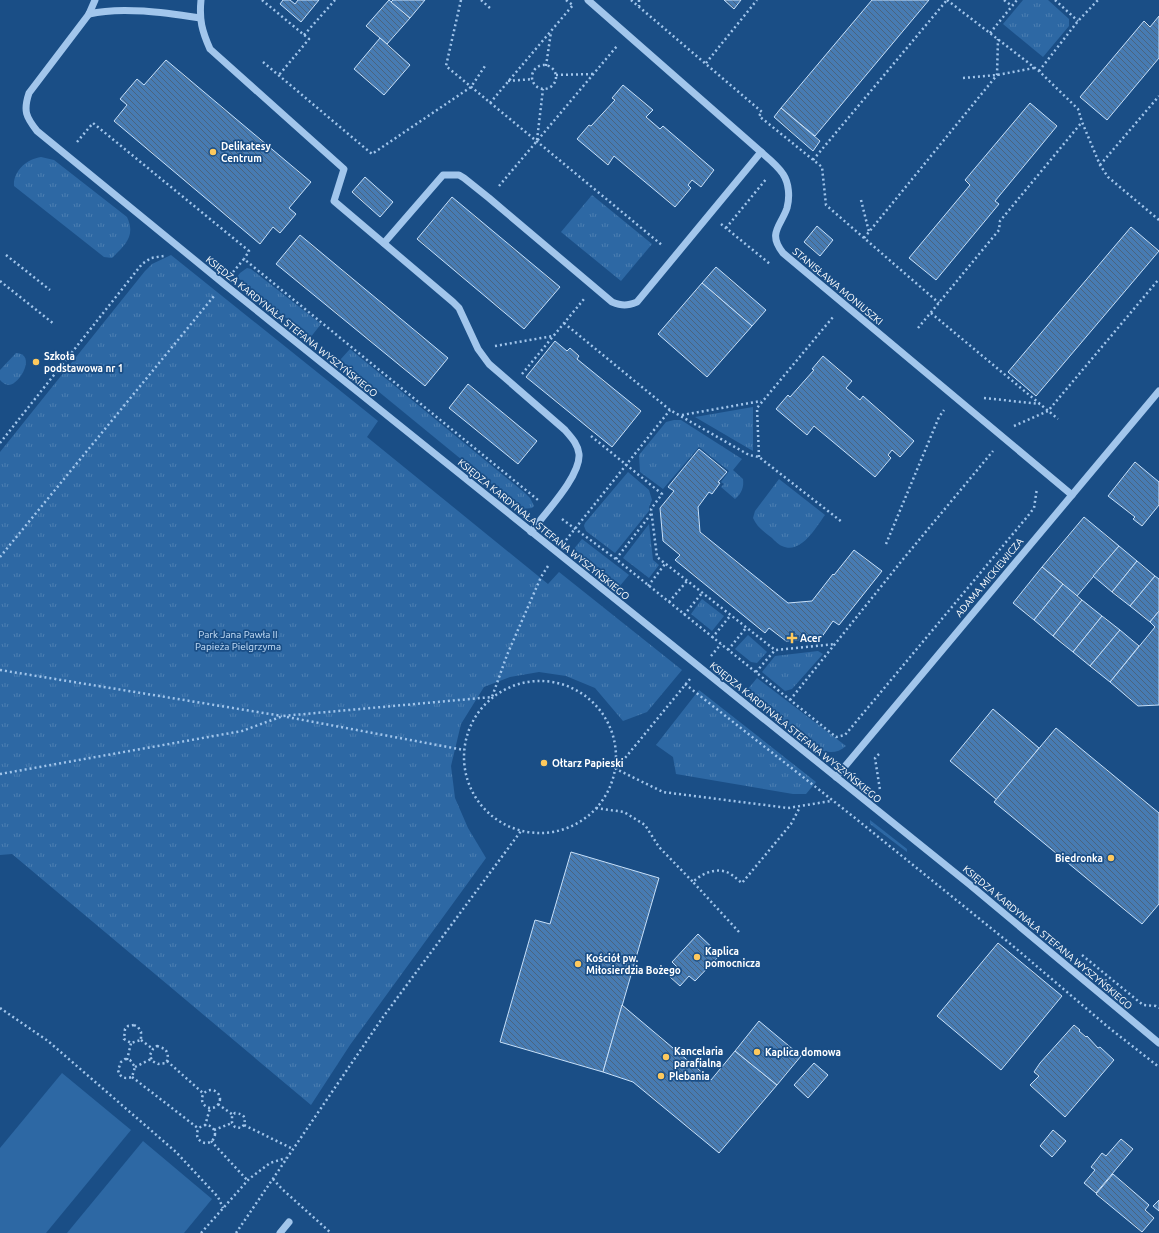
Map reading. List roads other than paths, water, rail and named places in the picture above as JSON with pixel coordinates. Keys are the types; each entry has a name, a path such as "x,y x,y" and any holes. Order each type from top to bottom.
{"street":[{"name":"KSIĘDZA KARDYNAŁA STEFANA WYSZYŃSKIEGO","path":"95,0 90,14 29,93 25,105 27,119 37,131 224,284 969,884 1157,1041"},
{"path":"201,0 200,18 203,34 210,49 344,169 334,201 459,308 478,349 489,364 565,430 575,442 579,454 577,466 572,478 531,532"},
{"name":"STANISŁAWA MONIUSZKI","path":"588,0 761,152 783,174 789,194 787,208 778,223 775,235 777,246 783,253 1072,495"},
{"path":"90,14 102,11 124,11 169,13 200,18"},
{"path":"384,243 443,174 459,175 489,198 612,302 621,306 628,305 637,302 761,152"},
{"name":"ADAMA MICKIEWICZA","path":"836,777 1159,391"},
{"path":"1157,1041 1159,1032"},
{"path":"280,1233 289,1222"}],"place":[{"name":"Delikatesy Centrum","path":"213,152"},
{"name":"Szkoła podstawowa nr 1","path":"36,362"},
{"name":"Acer","path":"792,638"},
{"name":"Ołtarz Papieski","path":"544,763"},
{"name":"Biedronka","path":"1111,858"},
{"name":"Kaplica pomocnicza","path":"697,957"},
{"name":"Kościół pw. Miłosierdzia Bożego","path":"578,964"},
{"name":"Kaplica domowa","path":"757,1052"},
{"name":"Kancelaria parafialna","path":"666,1057"},
{"name":"Plebania","path":"661,1076"}],"park label":[{"name":"Park Jana Pawła II Papieża Pielgrzyma","path":"238,640"}]}
